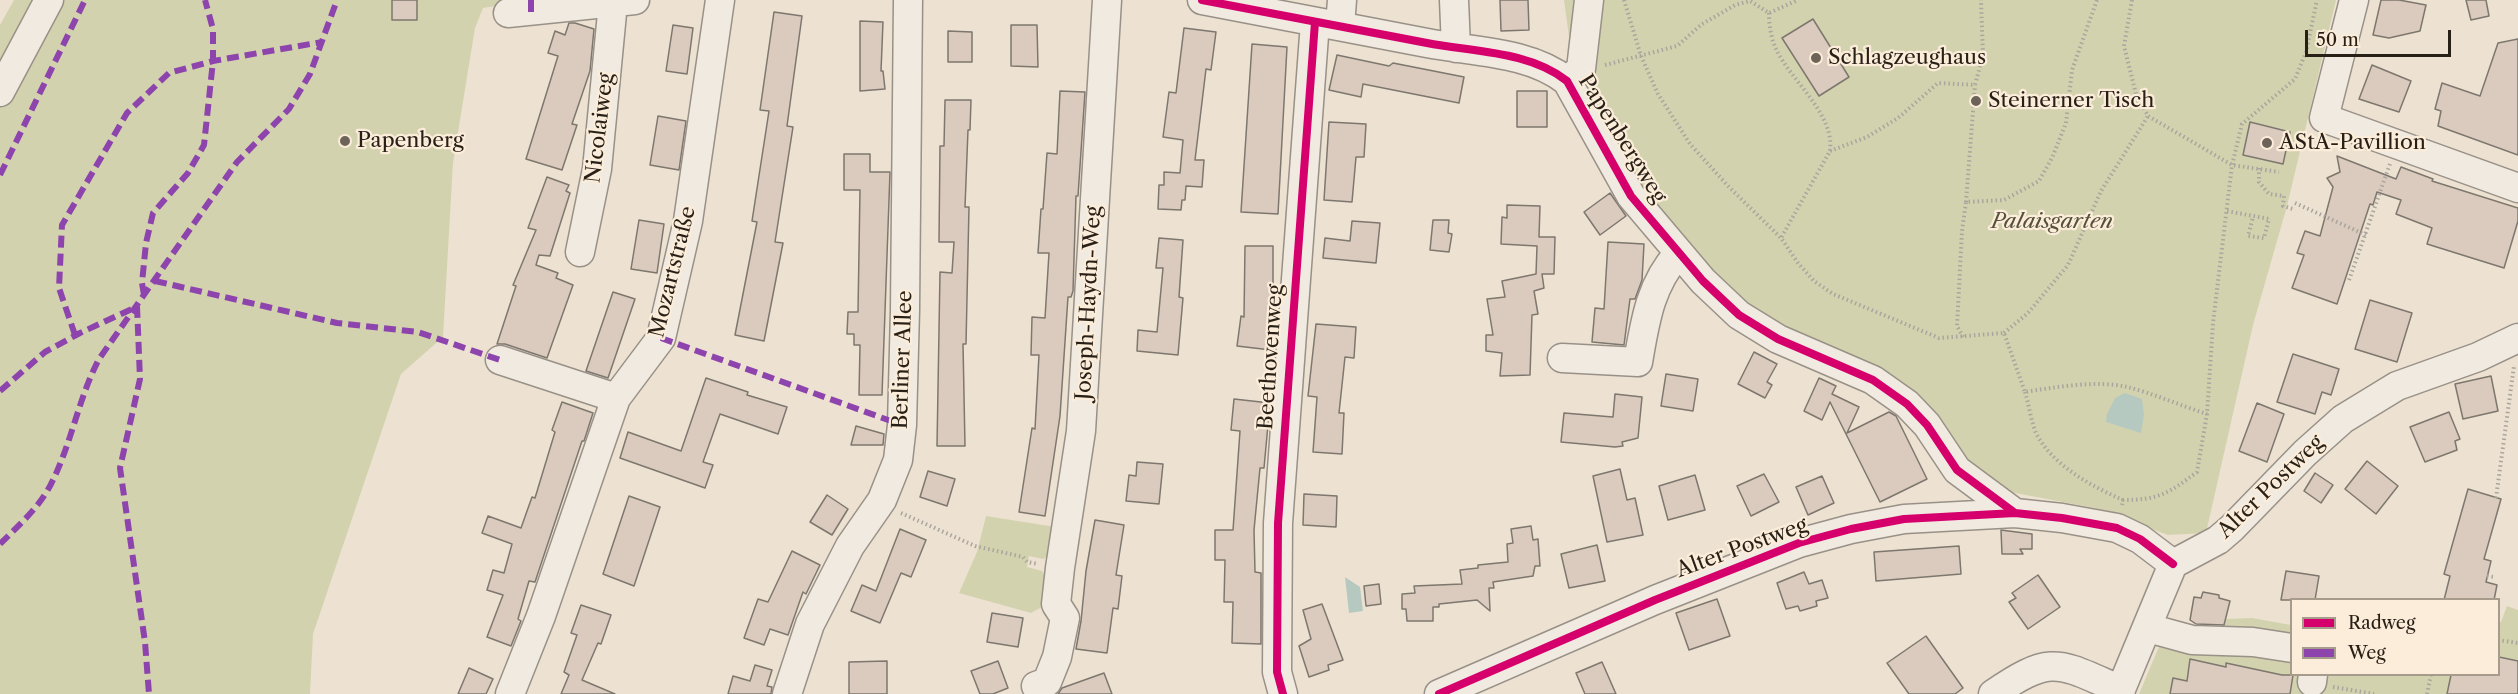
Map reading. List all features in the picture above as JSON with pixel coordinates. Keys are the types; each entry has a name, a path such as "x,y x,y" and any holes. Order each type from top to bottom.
{"street":[{"path":"0,92 50,0"},
{"name":"Mozartstraße","path":"510,694 545,605 616,398 661,338 688,221 720,0"},
{"name":"Berliner Allee","path":"787,694 818,606 850,546 882,500 898,460 902,425 908,0"},
{"name":"Joseph-Haydn-Weg","path":"1036,686 1047,682 1056,657 1065,618 1056,604 1082,431 1107,0"},
{"name":"Papenbergweg","path":"1202,0 1332,16 1456,48 1508,56 1538,64 1567,81 1631,196 1678,254 1739,315 1778,339 1872,380 1907,404 1927,425 1957,470 2015,513"},
{"path":"1454,0 1456,48"},
{"path":"1567,81 1581,69 1590,0"},
{"path":"2354,0 2324,118 2518,188"},
{"path":"508,13 624,1"},
{"name":"Nicolaiweg","path":"580,252 597,170 624,1"},
{"name":"Beethovenweg","path":"1284,694 1277,672 1278,523 1332,16"},
{"path":"1562,358 1638,362 1648,305 1666,267 1678,254"},
{"name":"Alter Postweg","path":"1440,694 1656,600 1800,543 1851,529 1904,519 2015,513 2062,518 2117,528 2140,539 2173,564 2218,540 2343,419 2397,386 2513,340"},
{"path":"500,360 616,398"},
{"path":"1993,694 2023,673 2052,665 2068,668 2120,692 2173,564"},
{"path":"2148,628 2192,640 2253,642 2290,648"}],"path":[{"path":"1624,0 1641,56 1658,94 1690,144 1729,187 1781,238 1809,275 1833,294 1939,338 2004,333 2028,313 2068,265 2101,191 2148,116"},
{"path":"1769,13 1798,0"},
{"path":"1963,337 1957,326 1962,231 1975,85 1983,55 1981,0"},
{"path":"1966,202 2004,200 2039,181 2052,158 2066,123 2072,70 2097,0"},
{"path":"2132,0 2124,46 2136,94 2148,116 2232,165 2278,172"},
{"path":"2004,333 2025,392 2036,432 2048,449 2064,465 2102,491 2123,500 2137,500 2166,494 2197,472 2207,414 2213,323 2232,165 2242,124 2295,79 2306,52 2317,0"},
{"path":"1611,64 1677,46 1702,24 1734,4 1749,1 1769,13"},
{"path":"1769,13 1776,50 1826,122 1832,139 1830,151 1781,238"},
{"path":"1830,151 1867,136 1898,118 1938,83 1975,85"},
{"path":"2349,280 2398,144"},
{"path":"2259,168 2259,182 2269,194 2284,196 2283,206 2294,206 2366,235"},
{"path":"2227,212 2269,219 2264,238 2248,236 2253,217"},
{"path":"2496,498 2515,355 2513,340"},
{"path":"2025,392 2062,387 2107,385 2127,387 2207,414"},
{"path":"882,500 901,513 975,546 1023,557 1027,562 1060,568"},
{"path":"2117,528 2123,500"},
{"path":"2487,576 2494,577"},
{"path":"2500,640 2518,643"},
{"path":"2427,694 2431,676"},
{"path":"2312,678 2374,694"}],"green space":[{"path":"14,0 533,0 483,8 475,28 453,163 443,337 401,374 313,634 310,694 0,694 0,25"},
{"name":"Palaisgarten","path":"1564,0 2336,0 2287,206 2253,325 2206,533 2168,535 2095,508 1999,490 1970,469 1924,407 1745,308 1643,194 1602,123 1595,84 1583,56 1571,51"},
{"path":"986,516 1062,528 1058,552 1043,559 1029,556 1027,567 1042,571 1054,587 1051,602 1031,613 959,593 977,552"},
{"path":"2507,606 2518,610 2518,694 2139,694 2169,623 2223,633 2226,619 2252,618 2290,625 2290,676 2500,676 2501,622"}],"shaded area":[{"path":"2125,393 2142,399 2144,415 2141,433 2106,422 2107,414 2115,398"},
{"path":"1345,577 1360,587 1363,611 1349,613"}],"building":[{"path":"392,0 417,0 417,20 392,20"},
{"path":"1500,0 1528,0 1529,30 1501,31"},
{"path":"2381,0 2399,0 2426,5 2420,31 2389,38 2373,35"},
{"path":"2466,0 2486,0 2489,16 2471,20"},
{"path":"774,12 802,16 787,126 793,127 775,242 783,243 764,341 735,335 757,222 752,221 769,111 760,110"},
{"name":"Schlagzeughaus","path":"1813,19 1849,77 1819,96 1782,38"},
{"path":"860,21 883,22 881,71 883,71 885,89 860,91"},
{"path":"569,23 594,29 590,71 572,124 577,125 562,170 526,159 558,56 548,53 555,31 565,35"},
{"path":"673,25 693,28 687,74 666,71"},
{"path":"1011,25 1037,25 1038,67 1011,66"},
{"path":"1184,28 1216,32 1211,70 1206,69 1195,160 1204,160 1202,187 1186,186 1185,200 1182,200 1181,210 1158,209 1159,185 1164,185 1164,172 1180,173 1183,140 1163,137 1169,92 1176,93"},
{"path":"948,31 972,32 972,62 948,62"},
{"path":"2518,39 2518,155 2438,126 2441,111 2435,109 2442,83 2480,96 2498,43"},
{"path":"1252,44 1287,47 1278,214 1241,212"},
{"path":"1337,55 1389,66 1393,63 1464,77 1459,103 1363,84 1361,97 1329,90"},
{"path":"2372,65 2411,81 2399,112 2359,99"},
{"path":"1060,91 1085,92 1078,196 1076,196 1073,291 1071,297 1068,297 1060,416 1045,516 1019,512 1032,428 1035,429 1039,355 1031,355 1032,317 1045,318 1049,253 1038,253 1047,153 1057,154"},
{"path":"1517,91 1547,91 1547,127 1517,127"},
{"path":"945,100 971,100 965,207 969,207 966,344 963,344 965,446 937,446 940,272 952,273 954,242 939,242 940,146 944,146"},
{"path":"658,116 686,121 679,170 650,165"},
{"path":"1329,122 1366,124 1364,157 1356,157 1352,202 1324,200"},
{"name":"AStA-Pavillion","path":"2250,122 2290,132 2283,164 2243,155"},
{"path":"844,154 870,154 870,172 890,172 882,395 859,395 860,345 854,345 854,334 847,334 848,312 858,312 860,190 844,190"},
{"path":"2337,156 2396,179 2401,167 2433,179 2432,181 2518,208 2518,221 2504,268 2427,244 2432,228 2396,214 2401,200 2377,192 2373,205 2370,204 2337,304 2292,288 2304,255 2297,253 2305,231 2320,236 2333,187 2327,178 2340,172"},
{"path":"547,177 569,185 566,191 570,193 550,256 539,255 536,265 558,273 556,278 573,285 547,358 505,344 497,344 516,286 513,285 536,230 528,228"},
{"path":"1610,193 1626,216 1600,235 1584,212"},
{"path":"1507,205 1540,206 1539,237 1555,237 1554,274 1542,274 1544,288 1534,291 1538,314 1532,315 1530,375 1500,376 1502,353 1486,351 1486,335 1493,335 1487,299 1505,297 1502,281 1536,274 1537,246 1501,244 1502,217 1507,218"},
{"path":"639,220 664,224 657,273 631,269"},
{"path":"1433,220 1449,220 1448,233 1452,234 1449,252 1430,250"},
{"path":"1352,221 1380,223 1376,263 1323,258 1325,238 1350,241"},
{"path":"1159,238 1183,240 1179,297 1183,298 1178,355 1137,351 1138,330 1157,332 1163,268 1156,268"},
{"path":"1608,242 1644,244 1642,280 1635,299 1630,299 1624,345 1592,342 1595,308 1604,309"},
{"path":"1245,246 1273,246 1273,321 1275,321 1271,350 1237,346 1241,316 1244,317"},
{"path":"613,292 635,299 608,378 586,371"},
{"path":"2370,300 2412,313 2397,362 2355,349"},
{"path":"1316,324 1356,327 1354,358 1345,357 1339,413 1344,413 1342,454 1313,452 1317,397 1308,396"},
{"path":"1754,352 1777,364 1767,382 1772,385 1765,398 1738,384"},
{"path":"2293,354 2339,369 2331,395 2322,392 2315,414 2277,402"},
{"path":"1666,374 1698,379 1693,411 1661,406"},
{"path":"2491,376 2498,411 2463,419 2455,384"},
{"path":"706,378 748,392 747,395 787,407 778,434 720,414 703,462 713,465 705,488 620,458 628,432 681,451"},
{"path":"1819,378 1836,386 1832,394 1859,407 1847,433 1889,412 1896,416 1927,479 1880,502 1830,402 1822,420 1804,411"},
{"path":"1615,394 1642,397 1638,438 1622,442 1623,446 1615,447 1561,442 1564,413 1613,417"},
{"path":"1234,399 1270,403 1264,468 1260,468 1254,530 1255,572 1261,573 1261,644 1232,643 1233,602 1224,602 1225,560 1215,560 1215,530 1233,530 1240,431 1231,430"},
{"path":"562,402 593,413 535,582 529,581 518,619 521,621 511,646 487,637 503,595 487,590 493,570 504,573 512,544 482,533 488,516 521,528 532,497 535,498 555,432 552,430"},
{"path":"2257,403 2284,414 2267,462 2239,451"},
{"path":"2449,412 2460,439 2455,441 2457,450 2425,462 2410,427"},
{"path":"856,426 884,434 883,445 851,445"},
{"path":"2367,461 2398,486 2376,514 2345,489"},
{"path":"1137,462 1163,464 1159,504 1126,501 1129,475 1136,476"},
{"path":"1620,469 1627,500 1635,498 1643,535 1607,542 1593,476"},
{"path":"928,471 955,479 947,506 920,497"},
{"path":"2315,473 2333,485 2321,503 2304,491"},
{"path":"1764,474 1779,502 1751,516 1737,486"},
{"path":"1695,475 1705,510 1668,520 1659,486"},
{"path":"1822,476 1834,503 1808,515 1796,487"},
{"path":"2468,489 2501,499 2484,559 2491,561 2486,582 2497,585 2494,598 2444,598 2450,576 2444,574"},
{"path":"1304,494 1337,496 1336,527 1303,525"},
{"path":"827,495 848,509 832,535 810,522"},
{"path":"629,496 660,507 634,586 603,574"},
{"path":"1095,520 1124,525 1116,575 1122,576 1118,609 1113,608 1107,653 1076,649"},
{"path":"1531,526 1533,540 1538,539 1540,566 1535,566 1533,576 1493,582 1494,588 1489,588 1490,611 1477,600 1439,604 1439,607 1433,607 1433,621 1407,621 1406,609 1402,609 1402,594 1415,593 1414,586 1462,584 1460,570 1478,568 1478,565 1508,562 1507,544 1513,543 1511,529"},
{"path":"900,529 926,540 911,577 901,573 880,623 851,611 862,585 876,591"},
{"path":"2001,530 2032,534 2032,549 2020,549 2023,554 2002,554"},
{"path":"1597,545 1605,581 1569,588 1561,554"},
{"path":"1959,546 1961,574 1876,581 1874,552"},
{"path":"792,551 820,565 806,594 803,592 788,635 770,629 764,645 744,638 758,599 768,602"},
{"path":"2286,571 2319,576 2315,598 2281,600"},
{"path":"1804,572 1809,584 1822,580 1828,598 1816,601 1817,606 1800,611 1798,606 1786,609 1777,583"},
{"path":"2038,575 2060,607 2028,629 2009,602 2016,598 2012,593"},
{"path":"1379,584 1381,604 1366,606 1364,586"},
{"path":"2203,592 2219,595 2219,598 2230,601 2224,625 2196,624 2190,620 2194,597 2201,598"},
{"path":"1717,599 1730,636 1689,650 1676,613"},
{"path":"1322,604 1343,660 1328,665 1329,670 1309,677 1299,646 1311,639 1303,610"},
{"path":"581,605 611,615 601,644 598,643 582,680 615,694 561,694 569,675 564,672 577,635 571,633"},
{"path":"992,613 1023,618 1018,647 987,642"},
{"path":"1926,636 1963,688 1955,694 1909,694 1887,663"},
{"path":"2500,657 2518,661 2518,694 2447,694 2451,676 2500,676"},
{"path":"2190,659 2226,667 2226,663 2293,676 2290,694 2170,694 2173,678 2187,681"},
{"path":"887,661 887,694 849,694 849,662"},
{"path":"998,661 1008,688 993,694 980,694 971,671"},
{"path":"1602,662 1616,694 1585,694 1576,673"},
{"path":"755,665 772,670 767,686 772,687 771,694 728,694 733,676 750,681"},
{"path":"469,668 493,679 486,694 458,694"},
{"path":"1104,673 1112,694 1058,694 1062,688"}],"marked path":[{"path":"0,175 85,0"},
{"path":"144,295 142,283 146,243 153,213 188,173 204,145 213,61 213,29 205,0"},
{"path":"0,544 30,514 48,489 60,465 86,388 99,359 237,162 289,109 310,74 337,0"},
{"path":"531,0 531,12"},
{"path":"75,335 59,288 62,225 127,113 169,73 213,61 322,42"},
{"path":"155,281 337,323 418,332 500,360"},
{"path":"137,306 140,379 120,468 145,642 149,694"},
{"path":"0,391 45,352 134,308"},
{"path":"661,338 902,425"}],"cycle path":[{"path":"1202,0 1427,43 1500,54 1552,71 1567,81 1631,196 1703,281 1739,315 1778,339 1873,380 1907,404 1927,425 1957,470 2015,513"},
{"path":"1283,694 1277,672 1278,523 1315,22"},
{"path":"1439,694 1655,600 1799,543 1851,529 1904,519 2015,513 2062,518 2117,528 2140,539 2173,564"}],"place":[{"name":"Schlagzeughaus","path":"1816,58"},
{"name":"Steinerner Tisch","path":"1976,101"},
{"name":"Papenberg","path":"345,141"},
{"name":"AStA-Pavillion","path":"2267,143"}]}
